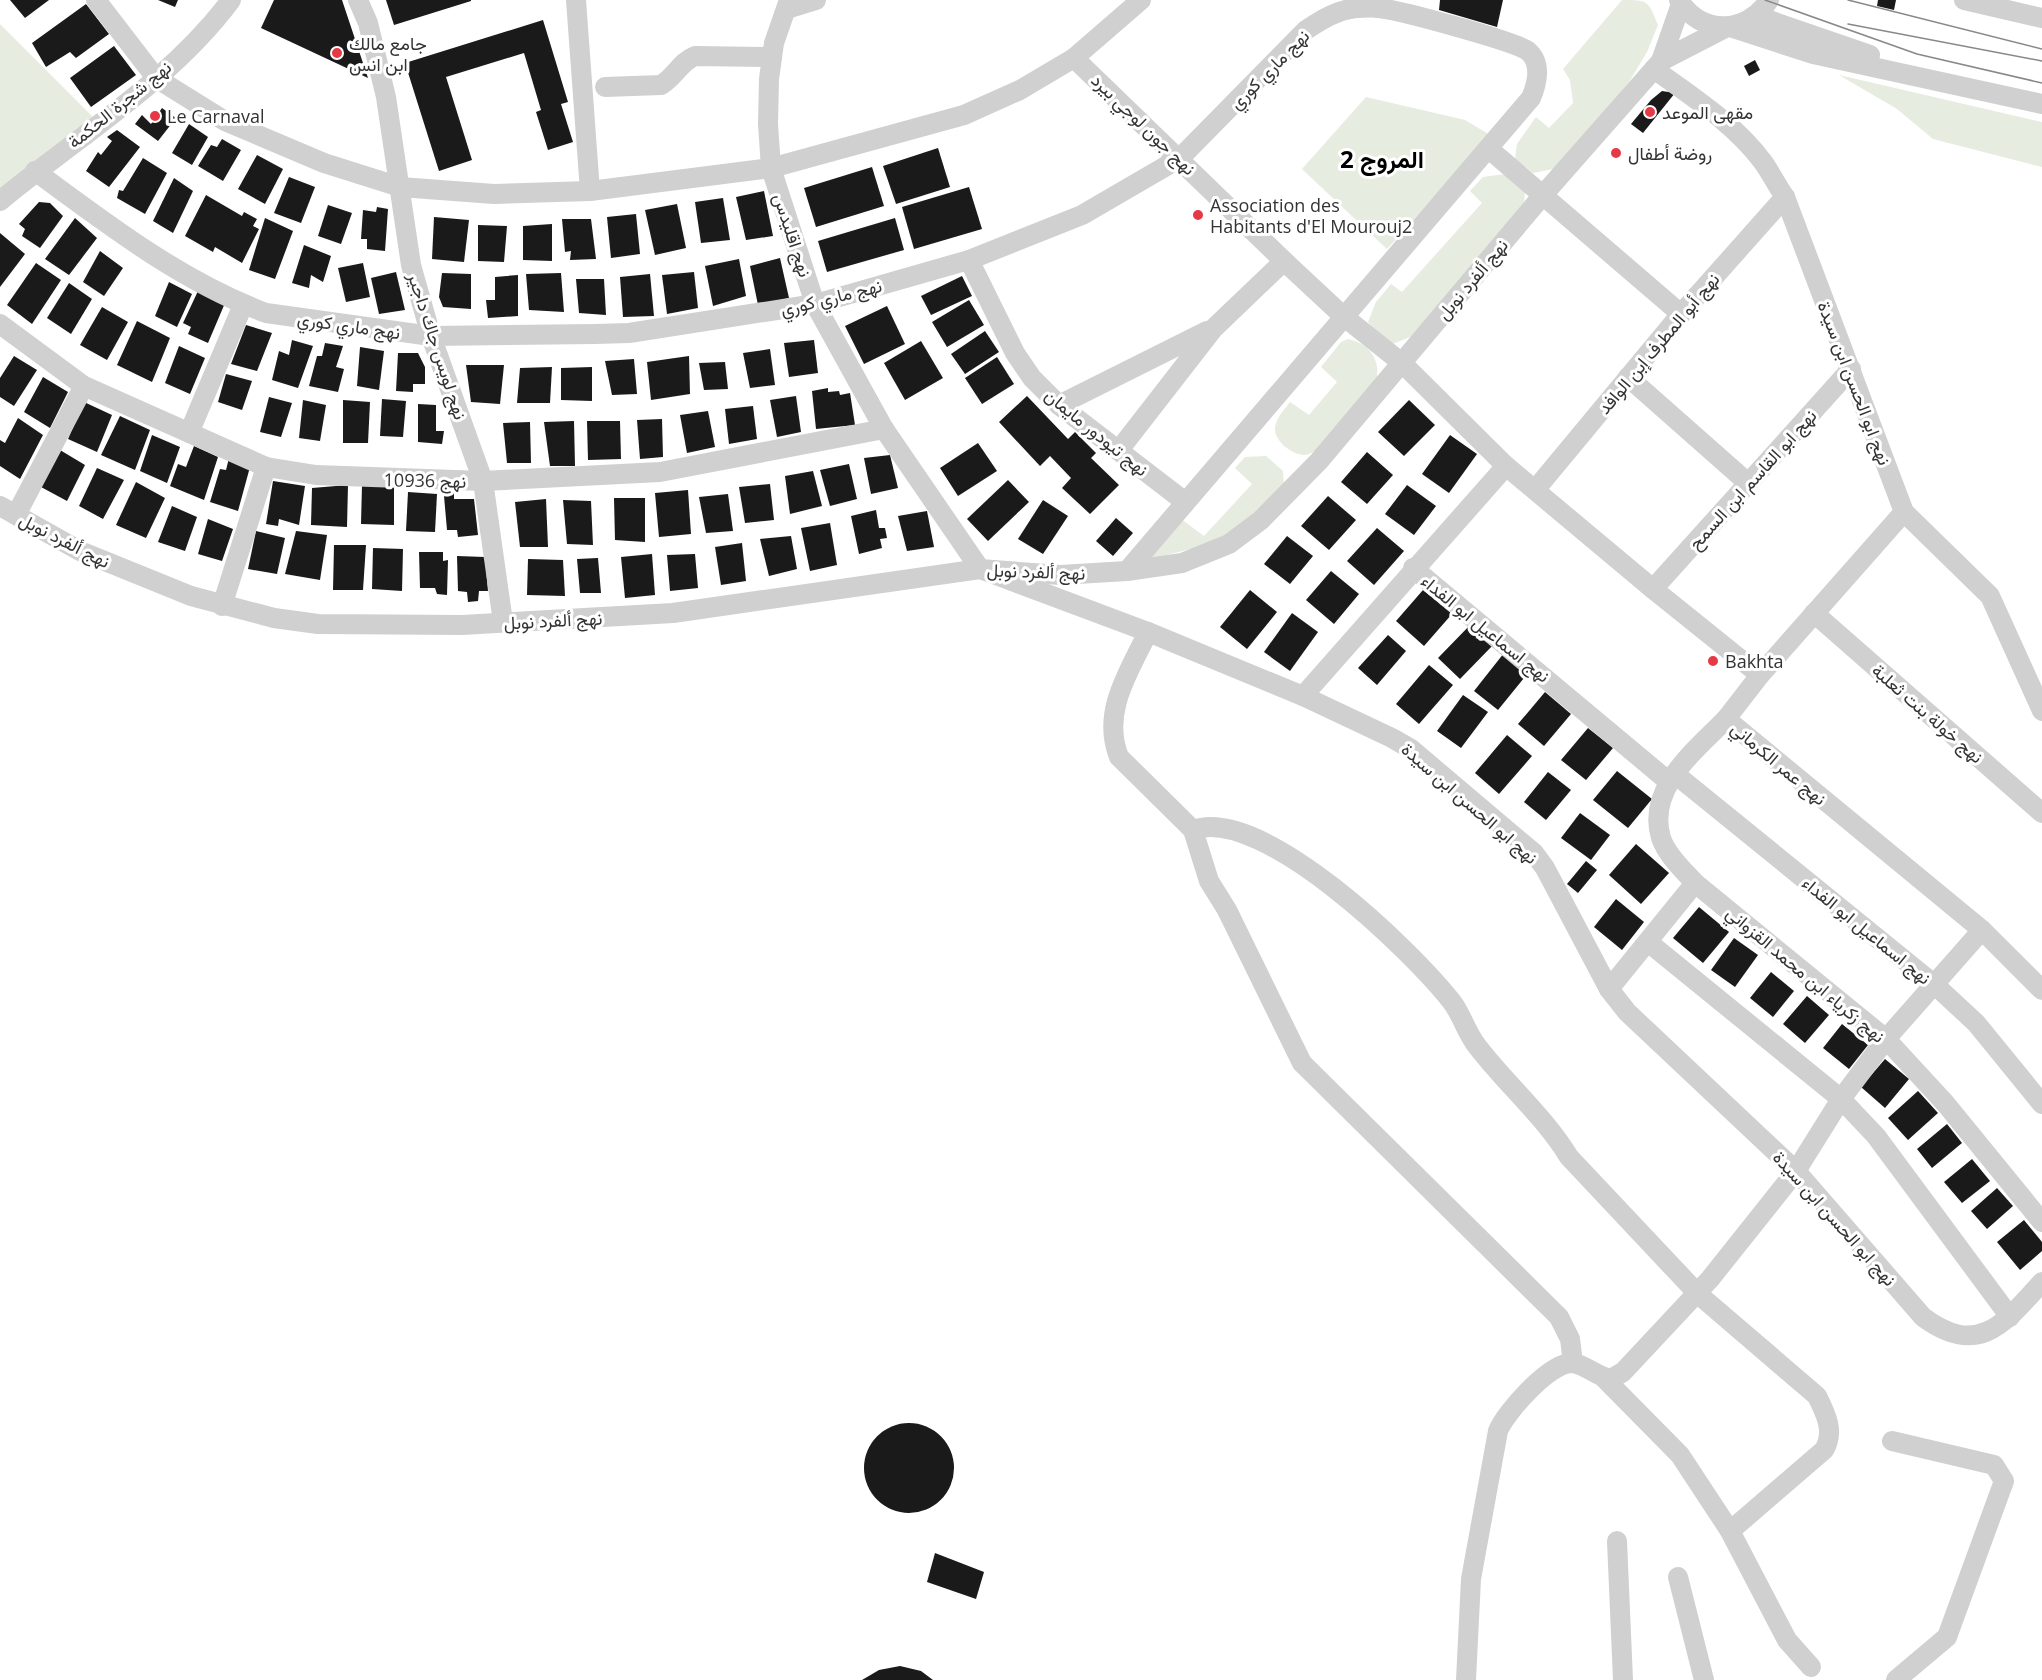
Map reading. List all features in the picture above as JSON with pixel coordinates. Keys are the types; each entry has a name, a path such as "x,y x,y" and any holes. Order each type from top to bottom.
{"street":[{"path":"96,0 156,78 225,121 324,163 400,187 494,195 590,191 771,168 964,115 1020,90 1074,57 1140,0"},
{"name":"نهج شجرة الحكمة","path":"0,201 35,171 156,78 219,16 231,0"},
{"name":"نهج لويس جاك داجير","path":"358,0 368,23 386,97 411,265 431,336 483,481 503,622"},
{"path":"576,0 590,191"},
{"path":"788,4 816,0"},
{"path":"1769,0 1757,16 1816,38 1979,89"},
{"path":"1964,0 2042,18"},
{"path":"1680,2 1700,21 1727,27 1813,54 2042,104"},
{"name":"نهج ألفرد نوبل","path":"1658,65 1680,2"},
{"name":"نهج اقليدس","path":"788,4 772,57 768,124 771,168 815,304 884,429 980,569"},
{"name":"نهج ماري كوري","path":"35,171 138,247 243,304 266,313 311,321 431,336 629,333 815,304 969,260 1082,215 1180,158 1306,30 1326,17 1353,8 1380,8 1506,41 1529,52 1538,68 1536,86 1531,98 1489,149"},
{"name":"نهج ألفرد نوبل","path":"8,511 80,552 222,606 274,618 318,624 462,625 673,613 980,569 1060,575 1127,571 1182,563 1229,544 1261,520 1319,461 1543,195 1658,65 1727,27 1757,16"},
{"path":"605,87 661,85 669,80 685,60 695,56 772,57"},
{"name":"نهج جون لوجي بيرد","path":"1074,57 1342,316"},
{"name":"نهج ابو الحسن ابن سيدة","path":"1658,65 1741,137 1763,162 1785,197 1904,512 1990,596 2042,711"},
{"path":"1127,571 1342,316 1489,149 1681,314"},
{"name":"نهج أبو المطرف إبن الوافد","path":"1535,490 1681,314 1785,197"},
{"name":"نهج تيودور مايمان","path":"969,260 1015,353 1032,378 1059,405 1184,501"},
{"path":"1119,450 1212,328 1284,261"},
{"path":"189,434 243,304"},
{"path":"1342,316 1402,363 1506,466 1653,590 1760,675"},
{"name":"نهج 10936","path":"0,324 84,386 189,434 266,467 352,478 483,481 660,472 884,429"},
{"path":"1059,405 1212,328"},
{"name":"نهج ابو القاسم ابن السمح","path":"1653,590 1851,369"},
{"path":"1628,377 1748,483"},
{"path":"8,511 84,386"},
{"path":"1303,696 1413,568 1506,466"},
{"path":"222,606 266,467"},
{"name":"نهج عمر الكرماني","path":"1904,512 1760,675 1726,719 1982,930 2042,990"},
{"name":"نهج اسماعيل ابو الفداء","path":"1413,568 1935,985 1977,1023 2042,1104"},
{"name":"نهج ابو الحسن ابن سيدة","path":"980,569 1148,632 1303,696 1411,749 1534,853 1545,868 1609,989 1627,1012 1796,1170 1923,1317 1942,1331 1962,1336 1984,1333 2010,1317 2042,1282"},
{"name":"نهج خولة بنت ثعلبة","path":"1814,613 2039,805"},
{"path":"1148,632 1118,695 1113,713 1113,742 1119,756 1193,830 1209,881 1227,910 1302,1063 1559,1317 1570,1339 1573,1363"},
{"name":"نهج زكرياء ابن محمد القزواني","path":"1726,719 1672,777 1660,802 1659,821 1662,839 1672,857 1695,883 1886,1040 1945,1103 2042,1222"},
{"path":"1193,830 1206,825 1227,828 1252,838 1299,862 1343,894 1423,968 1454,1004 1477,1046 1558,1138 1569,1157 1698,1294 1817,1396 1826,1415 1829,1432 1829,1442 1824,1450 1730,1531"},
{"path":"1609,989 1695,883"},
{"path":"1604,1378 1616,1378 1623,1372 1698,1294 1796,1170 1841,1099 1886,1040 1982,930"},
{"path":"1648,942 1841,1099 1883,1144 2010,1317"},
{"path":"1466,1680 1471,1579 1498,1431 1503,1418 1551,1372 1562,1365 1573,1363 1604,1378 1680,1455 1730,1531 1787,1640 1811,1667"},
{"path":"1892,1441 1994,1465 2004,1481 1947,1637 1896,1680"},
{"path":"1617,1541 1623,1680"},
{"path":"1678,1577 1704,1680"}],"shaded area":[{"path":"1622,0 1642,1 1652,11 1658,25 1647,52 1629,82 1558,168 1533,173 1515,159 1517,144 1536,117 1549,128 1573,103 1570,80 1563,69"},
{"path":"0,24 95,119 0,191"},
{"path":"1839,75 2042,122 2042,167 1933,139 1897,109"},
{"path":"1366,97 1465,120 1490,135 1387,249 1302,169"},
{"path":"1505,174 1525,190 1524,207 1415,335 1390,345 1368,322 1376,302 1391,284 1402,292 1482,203 1470,191 1483,177"},
{"path":"1348,339 1362,344 1372,354 1377,367 1376,382 1318,449 1306,455 1294,452 1284,446 1277,437 1275,427 1277,420 1290,402 1309,415 1337,382 1321,367 1341,342"},
{"path":"1266,456 1283,471 1284,487 1245,526 1207,545 1146,560 1181,519 1204,536 1252,484 1235,468 1245,457"}],"building":[{"path":"10,0 49,0 25,18"},
{"path":"158,0 178,0 175,7"},
{"name":"جامع مالك ابن انس","path":"274,0 342,0 368,78 261,28"},
{"path":"386,0 471,0 471,1 394,25"},
{"path":"1440,0 1503,0 1497,27 1439,10"},
{"path":"1878,0 1896,0 1894,10 1877,6"},
{"path":"86,4 109,34 76,58 70,52 46,67 32,43"},
{"path":"543,20 568,102 561,104 573,142 548,150 536,112 541,110 524,53 446,77 472,160 439,171 405,63"},
{"path":"114,46 136,75 91,107 70,78"},
{"path":"1755,60 1760,70 1749,76 1744,66"},
{"name":"مقهى الموعد","path":"1662,91 1675,93 1643,133 1631,124 1651,100"},
{"path":"162,108 176,118 158,141 135,124 142,115 151,124"},
{"path":"189,124 208,137 192,165 172,153"},
{"path":"117,130 140,147 109,187 86,171 98,152 101,155 112,141 107,137"},
{"path":"222,139 241,150 223,181 198,166 211,145 217,147"},
{"path":"938,148 950,187 896,204 883,166"},
{"path":"257,155 283,169 265,204 238,189"},
{"path":"143,158 167,173 145,214 117,198 119,190 123,191"},
{"path":"872,167 884,206 816,227 804,188"},
{"path":"289,177 315,187 301,223 274,213"},
{"path":"174,178 193,191 173,233 153,221"},
{"path":"969,187 982,229 914,249 902,207"},
{"path":"764,191 773,236 746,240 736,197"},
{"path":"206,195 242,216 244,212 257,219 253,226 259,229 242,263 215,247 213,252 185,236"},
{"path":"723,198 730,240 701,243 695,202"},
{"path":"39,202 50,203 63,216 40,248 22,236 25,229 19,224"},
{"path":"677,204 686,248 655,255 645,210"},
{"path":"328,205 352,213 341,244 318,236"},
{"path":"377,207 388,209 385,251 367,249 367,239 361,239 363,210 376,212"},
{"path":"636,214 640,254 611,258 607,217"},
{"path":"434,217 469,220 464,262 432,259"},
{"path":"75,218 97,238 69,275 45,259"},
{"path":"265,218 293,231 275,279 249,270"},
{"path":"895,218 904,250 827,272 818,241"},
{"path":"562,219 591,219 596,259 570,260 571,251 565,252"},
{"path":"552,224 552,261 523,260 523,226"},
{"path":"478,225 507,226 504,262 478,261"},
{"path":"0,233 25,254 0,287"},
{"path":"304,245 331,256 323,282 311,275 309,288 292,283"},
{"path":"100,251 123,268 104,296 83,282"},
{"path":"780,258 789,298 758,305 750,266"},
{"path":"739,259 746,296 713,306 705,266"},
{"path":"36,263 61,280 32,324 7,305"},
{"path":"363,263 370,297 346,302 338,268"},
{"path":"396,272 405,310 379,314 371,278"},
{"path":"694,272 698,308 667,314 662,275"},
{"path":"442,273 471,274 471,309 443,307 439,297"},
{"path":"561,273 564,312 529,310 526,274"},
{"path":"650,274 654,316 623,317 620,277"},
{"path":"518,275 518,316 488,318 486,300 495,300 495,277"},
{"path":"962,276 972,296 931,315 921,296"},
{"path":"576,279 604,279 606,315 579,313"},
{"path":"169,282 192,294 177,327 155,316"},
{"path":"69,283 92,299 71,334 47,318"},
{"path":"198,291 225,303 208,343 188,334 191,327 183,323"},
{"path":"969,300 984,325 947,347 932,322"},
{"path":"887,306 905,344 864,364 845,326"},
{"path":"102,307 128,322 107,360 80,345"},
{"path":"137,321 170,338 152,382 117,365"},
{"path":"246,325 272,333 257,371 231,364"},
{"path":"985,331 999,352 965,374 951,354"},
{"path":"292,340 313,346 298,388 272,380 279,351 289,355"},
{"path":"814,340 818,373 789,377 784,343"},
{"path":"921,341 943,378 905,400 884,363"},
{"path":"325,343 343,346 336,367 344,369 338,392 309,386 317,356 322,356"},
{"path":"179,346 205,358 190,394 165,383"},
{"path":"360,347 384,351 379,390 357,386"},
{"path":"770,349 775,385 750,388 743,353"},
{"path":"398,353 418,353 425,367 425,384 413,384 413,392 396,391"},
{"path":"14,356 37,370 14,406 0,397 0,378"},
{"path":"689,356 690,394 651,400 647,362"},
{"path":"997,357 1014,384 982,404 965,378"},
{"path":"634,359 637,394 612,395 605,361"},
{"path":"725,362 728,389 704,390 699,363"},
{"path":"466,365 504,365 500,404 471,402"},
{"path":"552,367 550,403 517,403 520,368"},
{"path":"592,367 592,401 561,400 561,368"},
{"path":"226,374 252,381 242,410 218,402"},
{"path":"43,377 68,392 50,428 24,412"},
{"path":"828,388 828,392 839,391 840,395 850,393 855,425 816,429 812,391"},
{"path":"796,396 801,432 777,437 770,400"},
{"path":"1027,396 1068,439 1075,432 1096,453 1091,458 1119,485 1090,514 1062,488 1071,478 1050,456 1040,466 999,422"},
{"path":"269,397 292,403 281,437 260,432"},
{"path":"382,399 406,401 403,437 380,436"},
{"path":"303,400 326,405 320,441 299,438"},
{"path":"343,400 370,402 368,443 343,443"},
{"path":"1409,400 1435,425 1404,456 1378,432"},
{"path":"84,402 112,415 97,452 68,439"},
{"path":"418,404 436,405 436,431 444,431 442,444 418,442"},
{"path":"753,406 757,439 729,444 725,409"},
{"path":"708,411 715,447 687,453 680,415"},
{"path":"120,416 150,430 135,470 101,455"},
{"path":"18,418 43,435 20,479 0,466 0,440 5,443"},
{"path":"662,419 663,457 640,459 637,420"},
{"path":"574,421 575,466 550,466 544,422"},
{"path":"587,421 620,421 621,459 588,460"},
{"path":"530,422 531,463 507,463 503,423"},
{"path":"152,435 180,447 167,483 140,471"},
{"path":"1450,435 1477,454 1449,493 1422,474"},
{"path":"978,443 997,471 958,496 940,468"},
{"path":"194,446 218,457 204,500 170,486 178,464 186,467"},
{"path":"60,450 85,465 67,501 41,487"},
{"path":"1367,452 1393,475 1367,504 1341,482"},
{"path":"890,455 898,488 871,494 864,458"},
{"path":"229,458 250,467 238,511 210,502 220,469 226,470"},
{"path":"849,464 857,499 830,506 820,470"},
{"path":"97,468 124,480 103,519 79,506"},
{"path":"813,471 822,506 790,514 785,476"},
{"path":"1008,480 1029,502 988,541 967,519"},
{"path":"273,481 305,486 299,525 279,519 278,526 266,524"},
{"path":"136,482 165,498 146,538 116,525"},
{"path":"770,484 774,520 745,523 739,487"},
{"path":"348,485 347,527 311,525 312,488"},
{"path":"362,485 394,486 394,525 361,524"},
{"path":"1407,485 1436,506 1414,535 1385,514"},
{"path":"688,490 691,534 659,537 655,493"},
{"path":"408,492 437,494 435,532 406,531"},
{"path":"454,492 454,499 474,499 478,535 458,537 457,530 447,530 444,496"},
{"path":"728,494 733,531 706,533 699,497"},
{"path":"1328,496 1356,520 1329,550 1301,526"},
{"path":"614,498 645,498 645,542 615,540"},
{"path":"546,499 548,547 520,547 515,502"},
{"path":"563,500 591,501 593,545 567,544"},
{"path":"1043,500 1068,516 1043,554 1018,539"},
{"path":"172,506 197,517 185,551 158,542"},
{"path":"876,510 879,528 885,528 887,538 880,539 882,548 859,554 851,516"},
{"path":"927,511 934,547 907,551 898,516"},
{"path":"1116,518 1133,533 1113,556 1096,541"},
{"path":"208,519 233,529 222,561 198,554"},
{"path":"830,523 837,565 810,571 801,528"},
{"path":"1377,528 1404,551 1374,585 1347,561"},
{"path":"256,531 285,538 277,574 248,569"},
{"path":"296,531 327,535 320,580 285,574"},
{"path":"791,536 797,569 769,576 760,539"},
{"path":"1287,536 1313,556 1290,584 1264,564"},
{"path":"742,543 746,581 721,585 715,547"},
{"path":"334,545 366,545 363,590 333,590"},
{"path":"373,548 403,549 402,591 372,589"},
{"path":"419,552 443,552 443,561 448,560 447,595 437,594 435,588 420,588"},
{"path":"652,554 655,595 625,598 621,557"},
{"path":"695,554 698,588 670,591 667,555"},
{"path":"457,556 485,557 488,591 479,591 478,601 468,602 467,592 458,591"},
{"path":"598,558 601,593 580,593 577,559"},
{"path":"528,559 563,560 565,596 527,595"},
{"path":"1331,571 1359,594 1334,624 1306,600"},
{"path":"1250,590 1277,612 1247,649 1220,627"},
{"path":"1423,590 1452,614 1424,646 1396,621"},
{"path":"1292,613 1318,632 1290,671 1264,652"},
{"path":"1473,622 1495,643 1460,679 1438,658"},
{"path":"1388,635 1406,651 1377,685 1358,668"},
{"path":"1504,653 1528,673 1498,710 1474,691"},
{"path":"1429,665 1453,685 1419,724 1396,704"},
{"path":"1545,692 1571,714 1544,746 1518,724"},
{"path":"1463,695 1488,712 1461,748 1437,731"},
{"path":"1588,728 1613,748 1586,780 1561,760"},
{"path":"1507,735 1532,756 1499,794 1475,773"},
{"path":"1617,771 1652,799 1628,828 1593,800"},
{"path":"1548,772 1571,790 1546,820 1524,802"},
{"path":"1580,813 1610,835 1591,860 1561,838"},
{"path":"1636,844 1669,873 1641,904 1609,875"},
{"path":"1586,861 1597,870 1578,893 1567,884"},
{"path":"1616,899 1644,922 1622,950 1594,927"},
{"path":"1699,907 1729,932 1703,963 1673,938"},
{"path":"1734,938 1758,955 1735,987 1711,970"},
{"path":"1771,972 1794,991 1773,1017 1750,998"},
{"path":"1807,996 1829,1015 1805,1043 1783,1024"},
{"path":"1842,1024 1868,1045 1849,1069 1823,1048"},
{"path":"1885,1059 1909,1079 1885,1108 1861,1087"},
{"path":"1918,1091 1938,1113 1908,1140 1888,1118"},
{"path":"1947,1124 1962,1143 1932,1168 1917,1149"},
{"path":"1972,1159 1990,1181 1962,1203 1944,1182"},
{"path":"1997,1188 2013,1206 1987,1229 1971,1211"},
{"path":"2024,1220 2042,1242 2042,1251 2020,1270 1997,1242"},
{"path":"909,1423 926,1426 941,1436 951,1451 954,1468 951,1485 941,1500 926,1510 909,1513 892,1510 877,1500 867,1485 864,1468 867,1451 877,1436 892,1426"},
{"path":"935,1553 984,1572 976,1599 927,1582"},
{"path":"900,1666 921,1671 933,1680 862,1680 879,1670"}],"tram line":[{"path":"1765,0 1917,54 2042,83"},
{"path":"1848,0 2042,49"},
{"path":"1848,24 2042,61"}],"place":[{"name":"جامع مالك ابن انس","path":"337,53"},
{"name":"مقهى الموعد","path":"1650,112"},
{"name":"Le Carnaval","path":"155,116"},
{"name":"روضة أطفال","path":"1616,153"},
{"name":"Association des Habitants d'El Mourouj2","path":"1198,215"},
{"name":"Bakhta","path":"1713,661"}],"district":[{"name":"المروج 2","path":"1382,158"}]}
